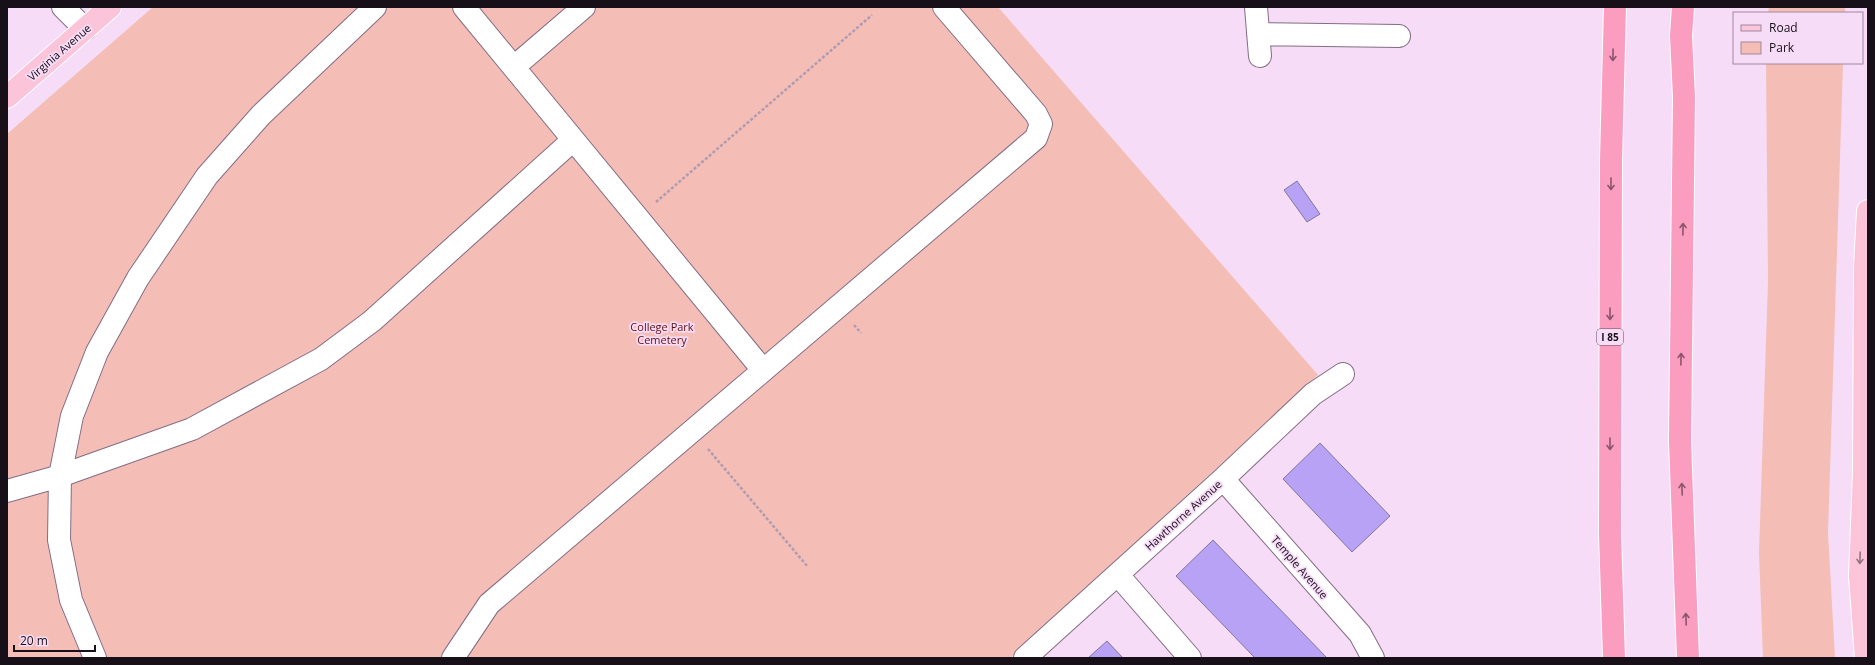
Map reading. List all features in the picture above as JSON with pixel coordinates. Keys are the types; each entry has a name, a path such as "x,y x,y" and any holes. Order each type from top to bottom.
{"highway":[{"path":"1683,7 1681,36 1684,97 1680,441 1688,658"},
{"path":"1681,36 1692,7"},
{"name":"I 85","path":"1614,10 1611,160 1610,518 1614,658"}],"main road":[{"name":"Virginia Avenue","path":"7,97 110,7"},
{"path":"1866,658 1860,576 1864,472 1865,268 1868,211"}],"street":[{"path":"63,7 85,29"},
{"path":"95,658 71,600 59,540 60,476 72,416 97,352 147,265 207,176 261,115 375,7"},
{"path":"464,7 763,370"},
{"path":"514,67 584,7"},
{"path":"453,658 489,604 1036,138 1040,124 1036,114 944,7"},
{"path":"1256,7 1260,56"},
{"path":"1258,34 1398,36"},
{"path":"7,491 60,476 192,429 321,359 372,321 573,140"},
{"name":"Hawthorne Avenue","path":"1026,658 1314,394 1343,374"},
{"name":"Temple Avenue","path":"1223,479 1360,634 1373,658"},
{"path":"1118,575 1190,658"}],"path":[{"path":"637,218 872,15"},
{"path":"854,325 861,333"},
{"path":"693,430 808,567"}],"green space":[{"name":"College Park Cemetery","path":"153,7 998,7 1318,375 1010,658 7,658 7,134"},
{"path":"1769,7 1845,7 1845,12 1768,12"},
{"path":"1766,64 1843,64 1828,533 1835,658 1763,658 1759,553 1768,281"}],"building":[{"path":"1297,181 1320,214 1307,222 1284,190"},
{"path":"1320,443 1390,516 1352,552 1283,479"},
{"path":"1213,540 1327,658 1255,658 1176,576"},
{"path":"1107,641 1123,658 1088,658"}]}
